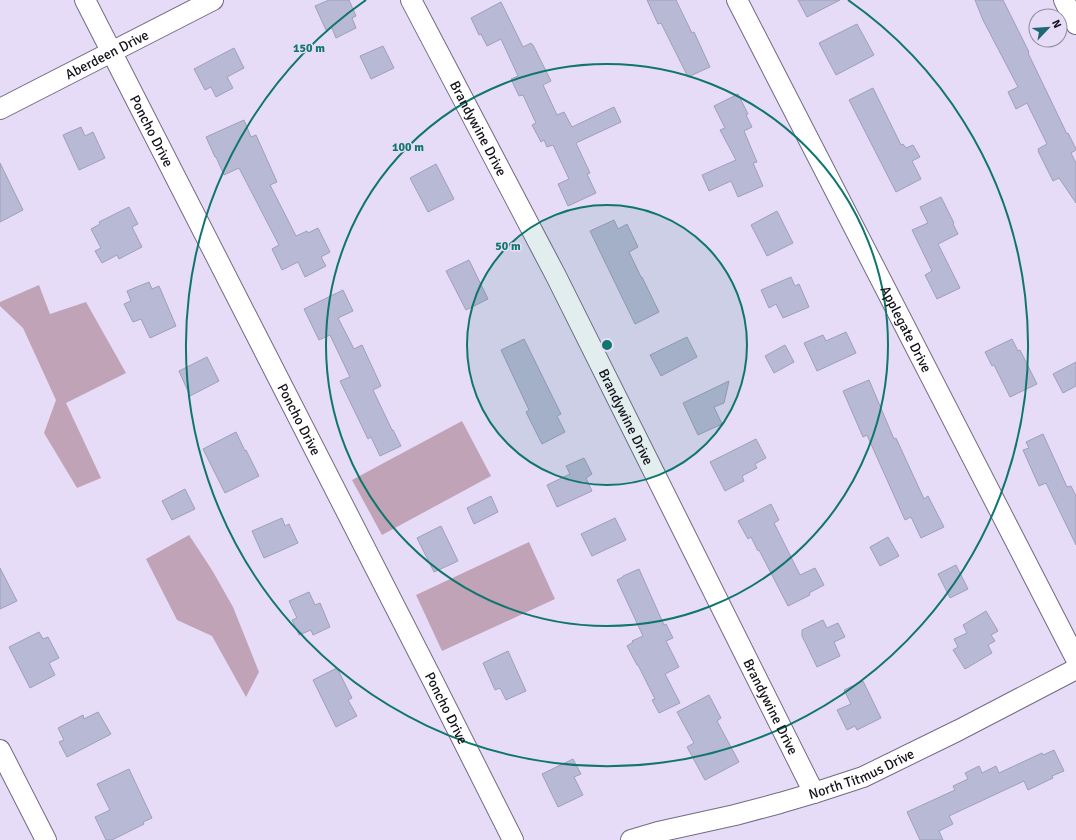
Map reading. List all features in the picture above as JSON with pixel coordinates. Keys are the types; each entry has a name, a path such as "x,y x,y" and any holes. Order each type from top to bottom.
{"street":[{"name":"Poncho Drive","path":"86,0 434,681 513,840"},
{"name":"Aberdeen Drive","path":"0,110 213,0"},
{"name":"Brandywine Drive","path":"411,0 556,276 814,793"},
{"name":"Applegate Drive","path":"737,0 1076,659"},
{"path":"1064,0 1076,24"},
{"name":"North Titmus Drive","path":"631,840 658,832 735,815 814,793 863,776 966,726 1076,669"},
{"path":"0,750 46,840"}],"shaded area":[{"path":"39,285 50,314 86,302 126,373 66,403 101,478 77,488 44,433 56,400 23,328 0,306 0,302"},
{"path":"462,421 491,476 382,535 352,480"},
{"path":"189,535 212,570 233,607 259,672 246,697 212,636 177,620 146,559"},
{"path":"529,542 555,599 442,651 416,595"}],"building":[{"path":"329,0 349,0 356,16 352,18 356,28 336,38 332,28 326,30 315,6"},
{"path":"647,0 676,0 692,33 694,32 710,67 688,77 661,23 658,24"},
{"path":"798,0 840,0 807,17"},
{"path":"975,0 1003,0 1029,52 1028,53 1067,134 1068,133 1076,149 1071,153 1076,163 1076,203 1059,178 1053,181 1038,151 1038,149 1047,144 1027,103 1016,109 1008,92 1018,87 983,20"},
{"path":"501,2 523,47 531,43 533,45 551,81 543,85 557,115 564,112 572,127 614,107 621,122 576,143 590,173 587,174 596,193 568,206 558,184 569,179 553,145 547,147 544,140 541,142 532,125 536,123 523,95 519,96 511,79 518,76 501,39 487,46 481,34 479,35 471,18"},
{"path":"857,24 874,55 836,75 819,43"},
{"path":"383,46 394,68 371,79 360,56"},
{"path":"234,48 244,68 227,77 233,88 216,97 211,87 205,90 194,69"},
{"path":"873,88 901,145 903,144 906,148 913,145 920,157 912,161 921,179 896,192 849,100"},
{"path":"738,94 748,114 746,115 752,127 744,131 757,162 753,163 763,186 738,197 731,181 709,191 702,175 736,160 720,130 725,128 714,106"},
{"path":"244,120 251,137 256,135 277,182 270,185 296,236 307,231 308,233 318,228 330,252 321,257 326,266 305,277 298,262 282,270 272,249 279,245 239,168 224,175 206,137"},
{"path":"81,127 85,136 93,132 105,158 79,170 63,135"},
{"path":"0,163 23,210 0,222"},
{"path":"436,164 454,199 428,212 410,178"},
{"path":"941,197 958,234 938,244 960,288 937,299 925,275 932,271 912,230 928,223 920,207"},
{"path":"129,207 138,224 132,227 142,247 119,259 117,255 102,263 95,251 101,248 91,229 100,224 99,222"},
{"path":"777,211 793,243 767,256 751,225"},
{"path":"614,220 618,229 627,224 638,247 629,252 659,312 635,324 590,231"},
{"path":"469,260 488,299 466,310 446,271"},
{"path":"791,277 795,286 799,284 809,307 783,318 776,304 769,308 761,290"},
{"path":"149,282 152,289 159,286 176,326 150,338 141,319 133,322 124,304 131,301 127,291"},
{"path":"343,290 353,311 338,318 354,349 362,345 381,386 373,390 401,446 380,456 371,437 368,439 340,381 350,377 330,335 319,340 304,309"},
{"path":"846,332 856,353 817,371 804,343 823,335 826,341"},
{"path":"687,337 697,357 661,376 650,355"},
{"path":"524,339 561,414 557,416 565,432 542,444 526,412 529,410 501,350"},
{"path":"1012,339 1018,351 1020,350 1037,384 1010,397 994,365 992,366 985,352"},
{"path":"785,345 794,362 774,373 765,356"},
{"path":"207,357 219,381 190,396 179,371"},
{"path":"1076,362 1076,386 1063,393 1053,374"},
{"path":"869,380 894,439 896,438 924,499 928,496 944,527 921,538 911,517 905,520 867,435 863,437 843,391"},
{"path":"729,381 724,403 714,407 722,424 698,435 683,403"},
{"path":"236,432 259,476 225,493 203,449"},
{"path":"1043,434 1067,487 1071,486 1076,496 1076,545 1046,483 1039,486 1023,450 1029,448 1026,442"},
{"path":"756,439 766,458 755,464 757,468 742,476 744,481 725,491 710,462"},
{"path":"584,458 592,474 586,478 592,491 557,507 547,485 570,474 566,466"},
{"path":"185,489 195,509 172,520 162,501"},
{"path":"491,496 498,512 474,524 467,508"},
{"path":"771,504 779,520 774,523 800,575 815,568 824,585 809,593 810,595 788,606 759,550 758,551 751,537 748,539 738,521"},
{"path":"282,518 285,526 289,524 298,543 264,558 252,531"},
{"path":"615,518 626,540 592,556 581,534"},
{"path":"441,526 458,561 434,572 417,538"},
{"path":"888,537 899,556 880,566 870,547"},
{"path":"956,565 968,589 950,598 938,574"},
{"path":"0,568 17,601 0,609"},
{"path":"639,569 664,625 666,624 673,638 666,641 679,667 665,674 680,703 659,713 652,700 655,699 627,646 633,642 632,641 643,636 617,580"},
{"path":"309,592 315,605 320,603 330,627 313,635 311,630 299,635 292,620 297,618 289,601"},
{"path":"986,611 998,631 991,635 995,641 988,645 992,653 965,669 953,650 958,647 954,639 967,633 963,625"},
{"path":"823,620 827,628 838,623 845,637 834,642 840,656 817,667 802,636 802,630"},
{"path":"39,632 43,639 48,637 59,658 49,663 55,675 30,688 9,647"},
{"path":"508,651 526,691 506,700 500,688 495,690 483,663"},
{"path":"337,668 352,698 348,700 357,716 336,727 313,680"},
{"path":"863,681 881,718 857,730 855,726 847,730 837,710 851,704 844,690"},
{"path":"709,695 721,718 717,721 739,762 705,780 687,747 694,743 677,712"},
{"path":"98,712 111,734 67,757 59,742 64,740 58,728 83,715 84,719"},
{"path":"1054,750 1064,771 1028,790 1024,781 949,816 953,824 939,831 943,840 920,840 907,812 955,790 953,786 968,779 965,773 979,766 982,773 996,766 999,773 1042,753 1043,755"},
{"path":"573,759 581,774 574,777 583,795 558,807 542,774"},
{"path":"129,769 152,818 143,822 144,824 112,840 106,840 95,817 110,810 97,784"}]}
